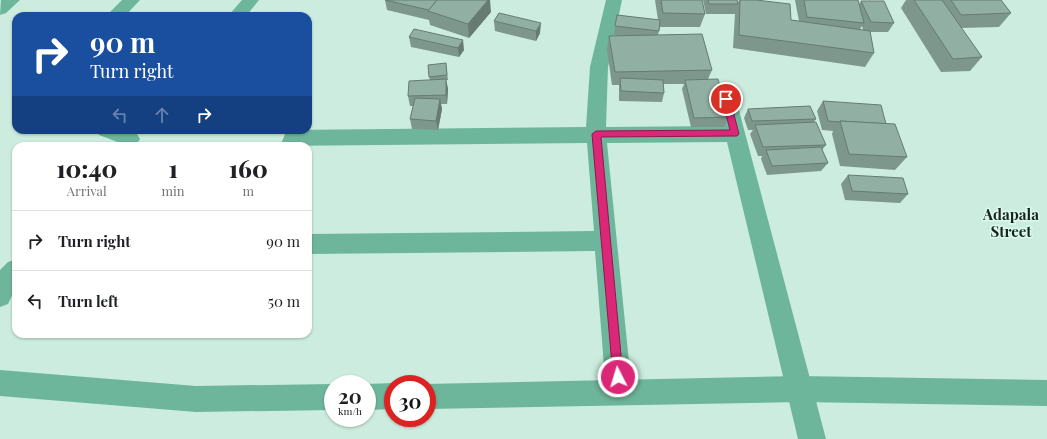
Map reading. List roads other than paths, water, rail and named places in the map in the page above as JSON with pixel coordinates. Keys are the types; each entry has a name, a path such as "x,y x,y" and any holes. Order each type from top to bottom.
{"street":[{"path":"0,9 12,0"},
{"path":"119,12 132,0"},
{"path":"240,12 251,0"},
{"path":"614,0 599,67 596,134 619,392"},
{"path":"726,99 812,439"},
{"path":"118,134 131,138"},
{"path":"291,142 293,137 734,134"},
{"path":"312,244 606,241"},
{"path":"0,383 196,399 324,397"},
{"path":"436,396 799,389 1047,393"}],"district":[{"name":"Adapala Street","path":"1011,224"}]}
